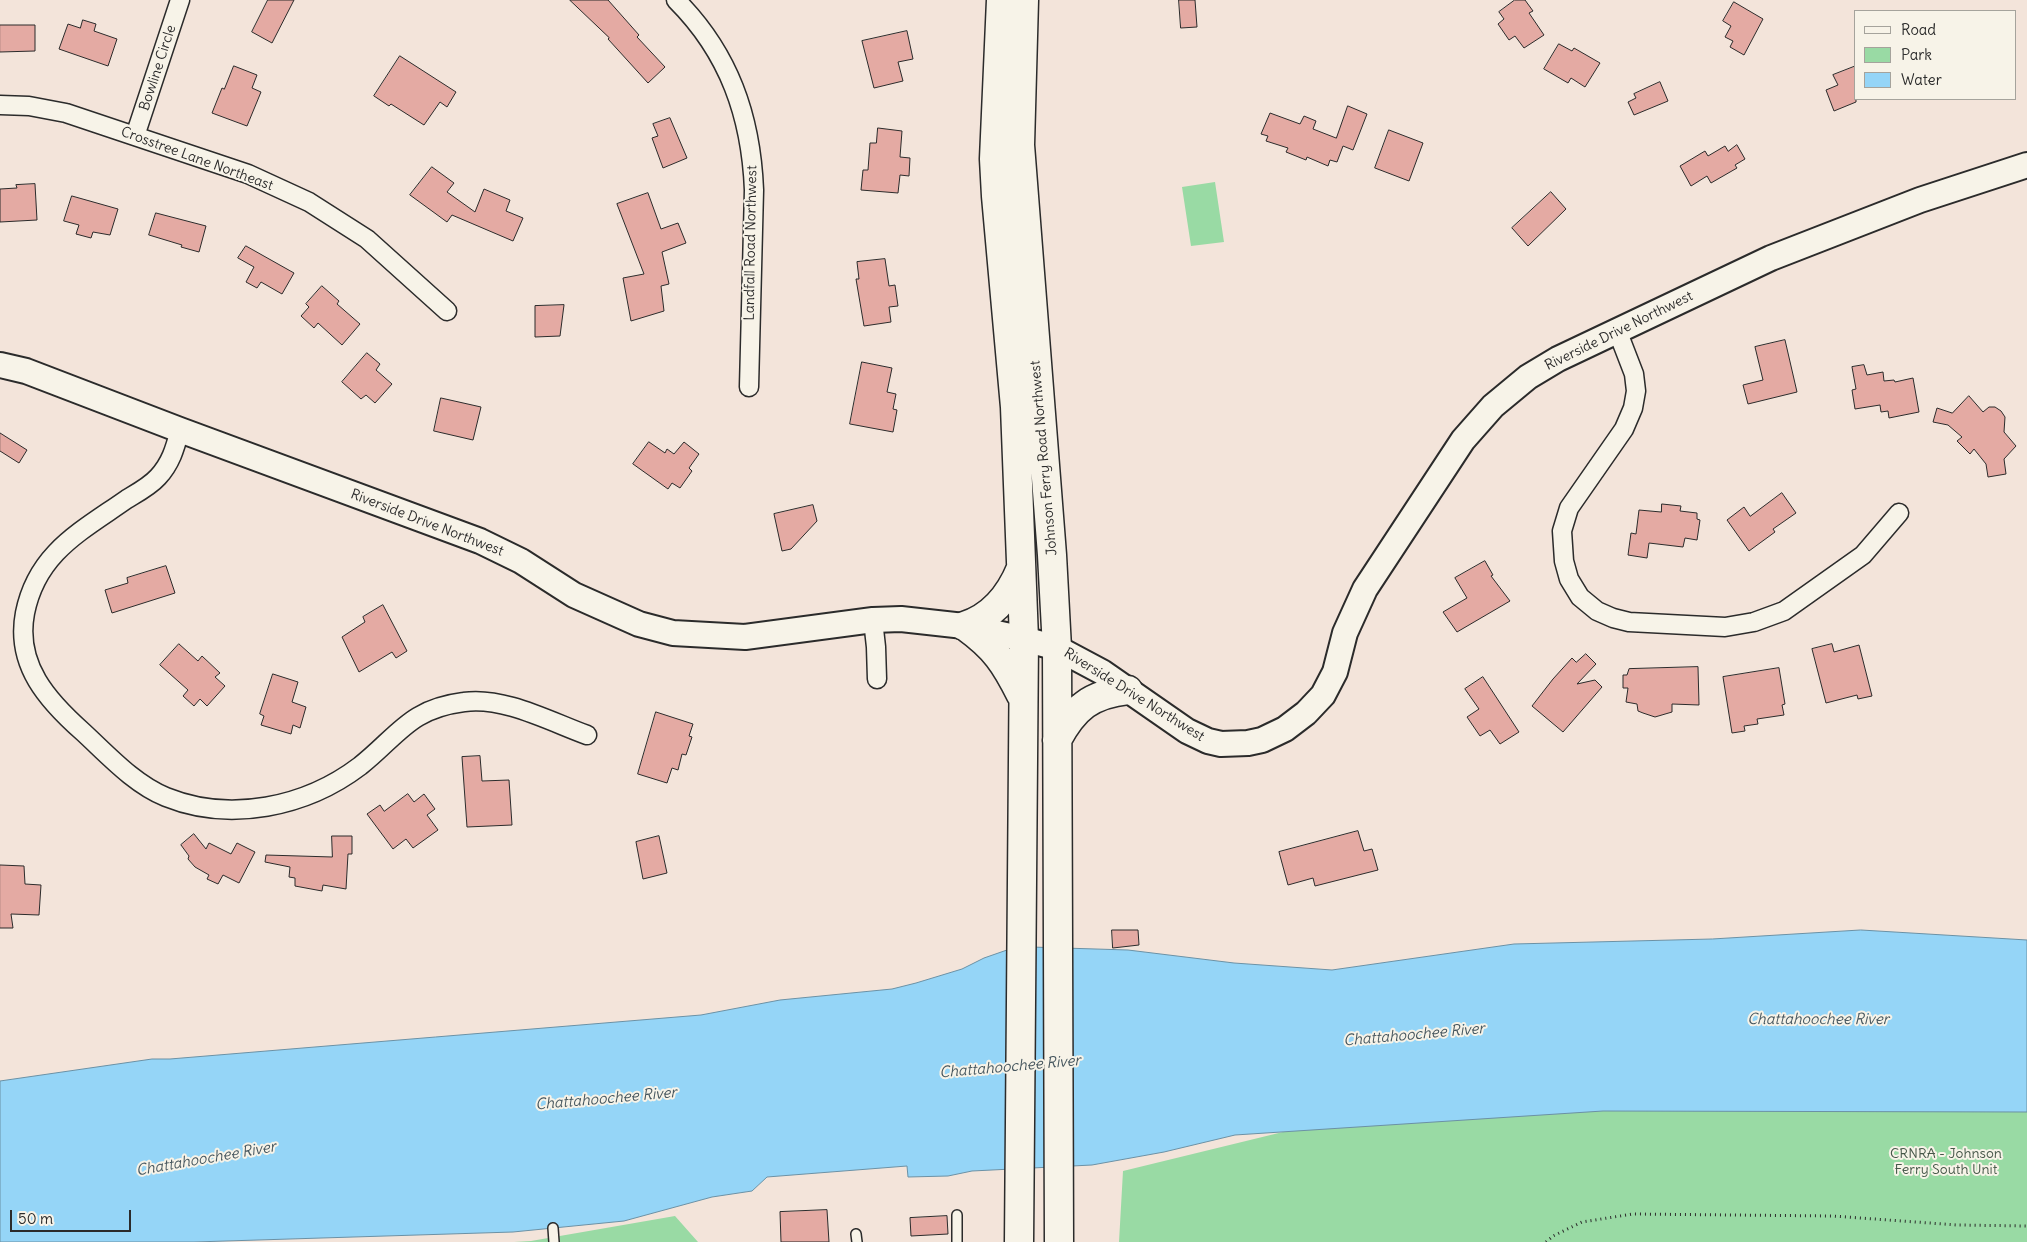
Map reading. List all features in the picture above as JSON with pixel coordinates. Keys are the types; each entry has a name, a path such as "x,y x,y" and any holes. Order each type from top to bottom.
{"main road":[{"name":"Johnson Ferry Road Northwest","path":"1001,0 994,159 1015,407 1024,639 1020,915 1019,1242"},
{"name":"Johnson Ferry Road Northwest","path":"1024,0 1020,146 1052,555 1057,648 1059,1242"},
{"path":"965,627 980,620 997,607 1008,593 1022,567"},
{"path":"965,627 980,637 1000,656 1023,698"},
{"path":"1057,740 1070,720 1089,701 1112,692 1128,690"}],"street":[{"name":"Bowline Circle","path":"135,136 180,0"},
{"name":"Landfall Road Northwest","path":"676,0 714,46 739,98 748,128 754,190 749,387"},
{"name":"Crosstree Lane Northeast","path":"0,106 29,106 66,113 248,174 309,202 367,239 447,311"},
{"name":"Riverside Drive Northwest","path":"0,365 26,371 480,541 521,561 574,596 640,624 673,633 745,636 873,620 901,619 965,627 1057,648 1102,672 1187,731 1208,741 1221,744 1248,743 1262,740 1284,730 1315,704 1330,684 1345,633 1361,596 1463,440 1493,406 1528,378 1558,359 1616,330 1771,258 1920,200 2027,165"},
{"path":"1616,330 1634,374 1636,390 1634,408 1624,428 1569,508 1562,531 1564,561 1570,579 1580,597 1597,611 1612,618 1629,622 1725,627 1754,622 1784,611 1864,555 1899,513"},
{"path":"180,430 173,456 157,478 69,540 49,558 33,585 25,615 24,634 27,654 32,672 44,693 59,711 135,779 165,796 200,807 240,810 282,804 316,793 347,776 372,757 400,728 418,716 438,707 466,701 484,701 508,706 588,735"},
{"path":"873,620 877,679"}],"lane":[{"path":"957,1215 957,1242"},
{"path":"553,1228 554,1242"}],"path":[{"path":"1546,1242 1582,1222 1633,1214 1833,1216 1957,1225 2027,1226"}],"green space":[{"path":"1215,182 1224,242 1191,246 1182,187"},
{"name":"CRNRA - Johnson Ferry South Unit","path":"2027,1080 2027,1242 1119,1242 1123,1171 1373,1110"},
{"path":"675,1216 698,1242 514,1242 531,1241"}],"water":[{"name":"Chattahoochee River","path":"1861,930 2027,940 2027,1112 1603,1111 1235,1135 1164,1152 1092,1165 972,1171 948,1176 908,1177 907,1166 767,1177 752,1191 712,1197 624,1221 513,1232 194,1242 0,1242 0,1081 152,1059 701,1015 780,1000 892,989 962,969 984,958 1007,950 1031,947 1128,950 1234,963 1332,970 1514,944 1712,939"}],"building":[{"path":"268,0 294,0 272,43 252,32"},
{"path":"570,0 608,0 639,35 637,37 665,67 648,83 609,38"},
{"path":"1179,0 1195,0 1197,27 1181,28"},
{"path":"1515,0 1525,0 1533,11 1529,13 1544,35 1524,48 1515,36 1509,40 1498,24 1504,19 1499,12"},
{"path":"1734,2 1763,19 1744,55 1730,47 1733,41 1725,37 1731,26 1723,21"},
{"path":"83,20 96,24 94,31 117,39 108,66 59,49 68,24 80,28"},
{"path":"0,25 35,25 35,51 0,52"},
{"path":"907,31 913,59 898,62 903,81 874,88 862,41"},
{"path":"1559,44 1572,51 1574,48 1600,63 1585,87 1571,78 1568,83 1544,69"},
{"path":"400,56 456,92 447,107 440,102 424,125 391,104 389,106 374,96"},
{"path":"234,66 257,75 252,88 261,92 247,126 212,113 222,88 224,89"},
{"path":"1854,67 1854,100 1856,102 1834,111 1826,90 1838,85 1833,75"},
{"path":"1660,82 1668,101 1634,115 1628,102 1636,98 1634,94"},
{"path":"1348,106 1367,114 1353,150 1343,146 1337,162 1330,160 1328,166 1307,157 1306,160 1286,152 1288,148 1266,141 1268,136 1261,134 1270,113 1300,124 1304,116 1316,121 1313,129 1336,138"},
{"path":"670,118 687,158 663,168 652,138 658,136 653,124"},
{"path":"878,128 902,131 900,157 910,158 909,176 900,175 898,193 861,190 863,170 868,170 870,143 876,143"},
{"path":"1389,130 1423,143 1409,181 1375,168"},
{"path":"1737,145 1745,159 1735,165 1737,168 1711,183 1707,176 1691,186 1680,166 1705,151 1708,156 1725,146 1728,151"},
{"path":"432,167 454,183 447,192 475,212 484,189 510,200 506,211 523,218 513,241 452,215 447,222 410,195"},
{"path":"35,184 37,220 0,222 0,189 17,188 16,185"},
{"path":"1551,192 1566,209 1528,246 1512,228"},
{"path":"648,193 661,229 678,223 686,243 662,252 669,284 661,286 664,311 631,321 623,278 644,274 617,204"},
{"path":"72,196 118,209 110,235 93,232 91,238 76,234 79,225 64,221"},
{"path":"156,213 206,226 199,252 149,235"},
{"path":"246,246 294,273 282,294 261,282 257,288 246,282 254,267 238,258"},
{"path":"885,259 889,286 895,285 898,306 889,307 891,322 864,326 856,279 859,279 857,262"},
{"path":"322,286 339,301 337,304 360,324 342,345 318,323 314,328 301,316 309,307 306,304"},
{"path":"564,305 560,336 535,337 535,306"},
{"path":"1785,340 1797,392 1748,404 1743,385 1763,380 1755,347"},
{"path":"367,353 380,364 376,370 392,384 375,403 366,395 361,399 342,382"},
{"path":"862,362 892,368 887,392 896,394 893,409 897,410 893,432 850,424"},
{"path":"1864,365 1867,375 1883,372 1884,381 1894,380 1895,382 1913,378 1919,412 1889,418 1888,411 1881,412 1880,405 1855,409 1852,390 1856,389 1852,367"},
{"path":"1969,396 1983,412 1989,407 1995,407 2005,417 2004,432 2016,446 2004,459 2006,474 1988,477 1986,464 1974,449 1970,454 1957,441 1962,437 1948,425 1933,422 1937,408 1952,413"},
{"path":"441,398 481,407 473,440 434,431"},
{"path":"0,433 27,450 19,463 0,451"},
{"path":"649,442 665,453 667,449 674,454 684,442 699,454 689,468 692,471 680,488 672,483 668,489 633,464"},
{"path":"1782,493 1796,513 1773,529 1775,532 1749,551 1727,520 1744,507 1750,516"},
{"path":"1662,504 1681,506 1680,511 1697,513 1697,519 1700,520 1697,540 1685,538 1683,547 1649,543 1647,558 1628,555 1631,533 1636,534 1639,510 1661,512"},
{"path":"813,505 817,521 791,549 782,551 774,514"},
{"path":"1485,561 1493,575 1491,576 1510,601 1457,632 1443,612 1467,598 1455,578"},
{"path":"166,566 175,593 112,613 105,590 128,583 127,578"},
{"path":"383,605 407,651 396,658 392,652 359,672 342,637 365,622 363,617"},
{"path":"179,644 198,661 202,656 220,673 215,677 225,686 207,706 200,699 194,706 183,696 188,690 160,665"},
{"path":"1832,644 1834,652 1859,645 1872,696 1858,699 1857,695 1826,703 1812,649"},
{"path":"1586,654 1596,664 1577,684 1595,680 1602,687 1563,732 1532,706 1572,658 1576,662"},
{"path":"1698,667 1699,705 1672,704 1672,712 1655,717 1638,711 1637,704 1626,702 1628,688 1623,688 1623,675 1627,675 1629,669"},
{"path":"1779,668 1785,704 1782,705 1784,715 1757,719 1758,724 1744,726 1745,731 1732,733 1723,677"},
{"path":"273,674 298,682 292,702 306,707 300,728 293,725 291,734 261,725 264,716 260,714"},
{"path":"1483,677 1519,732 1500,744 1490,730 1480,736 1467,717 1479,709 1465,689"},
{"path":"656,712 693,724 689,736 692,737 686,755 682,754 678,770 672,768 667,783 638,774"},
{"path":"480,756 482,781 509,780 512,825 467,827 462,757"},
{"path":"408,794 414,802 424,794 435,809 427,815 438,830 413,848 406,839 393,849 367,814 380,805 384,811"},
{"path":"1358,831 1364,851 1372,849 1378,870 1315,886 1313,878 1288,885 1279,852"},
{"path":"194,834 206,849 209,843 231,854 237,843 255,852 239,883 223,875 218,884 207,879 209,875 195,867 188,859 189,856 181,845"},
{"path":"332,836 352,836 352,854 348,854 346,889 323,885 322,891 295,886 295,878 289,877 290,867 265,862 266,855 332,857"},
{"path":"659,836 667,873 643,879 636,842"},
{"path":"0,865 24,866 25,884 41,885 39,915 11,914 13,928 0,928"},
{"path":"1112,930 1138,930 1139,945 1113,948"},
{"path":"827,1210 829,1242 781,1242 780,1212"},
{"path":"947,1216 948,1234 911,1236 910,1218"}]}
